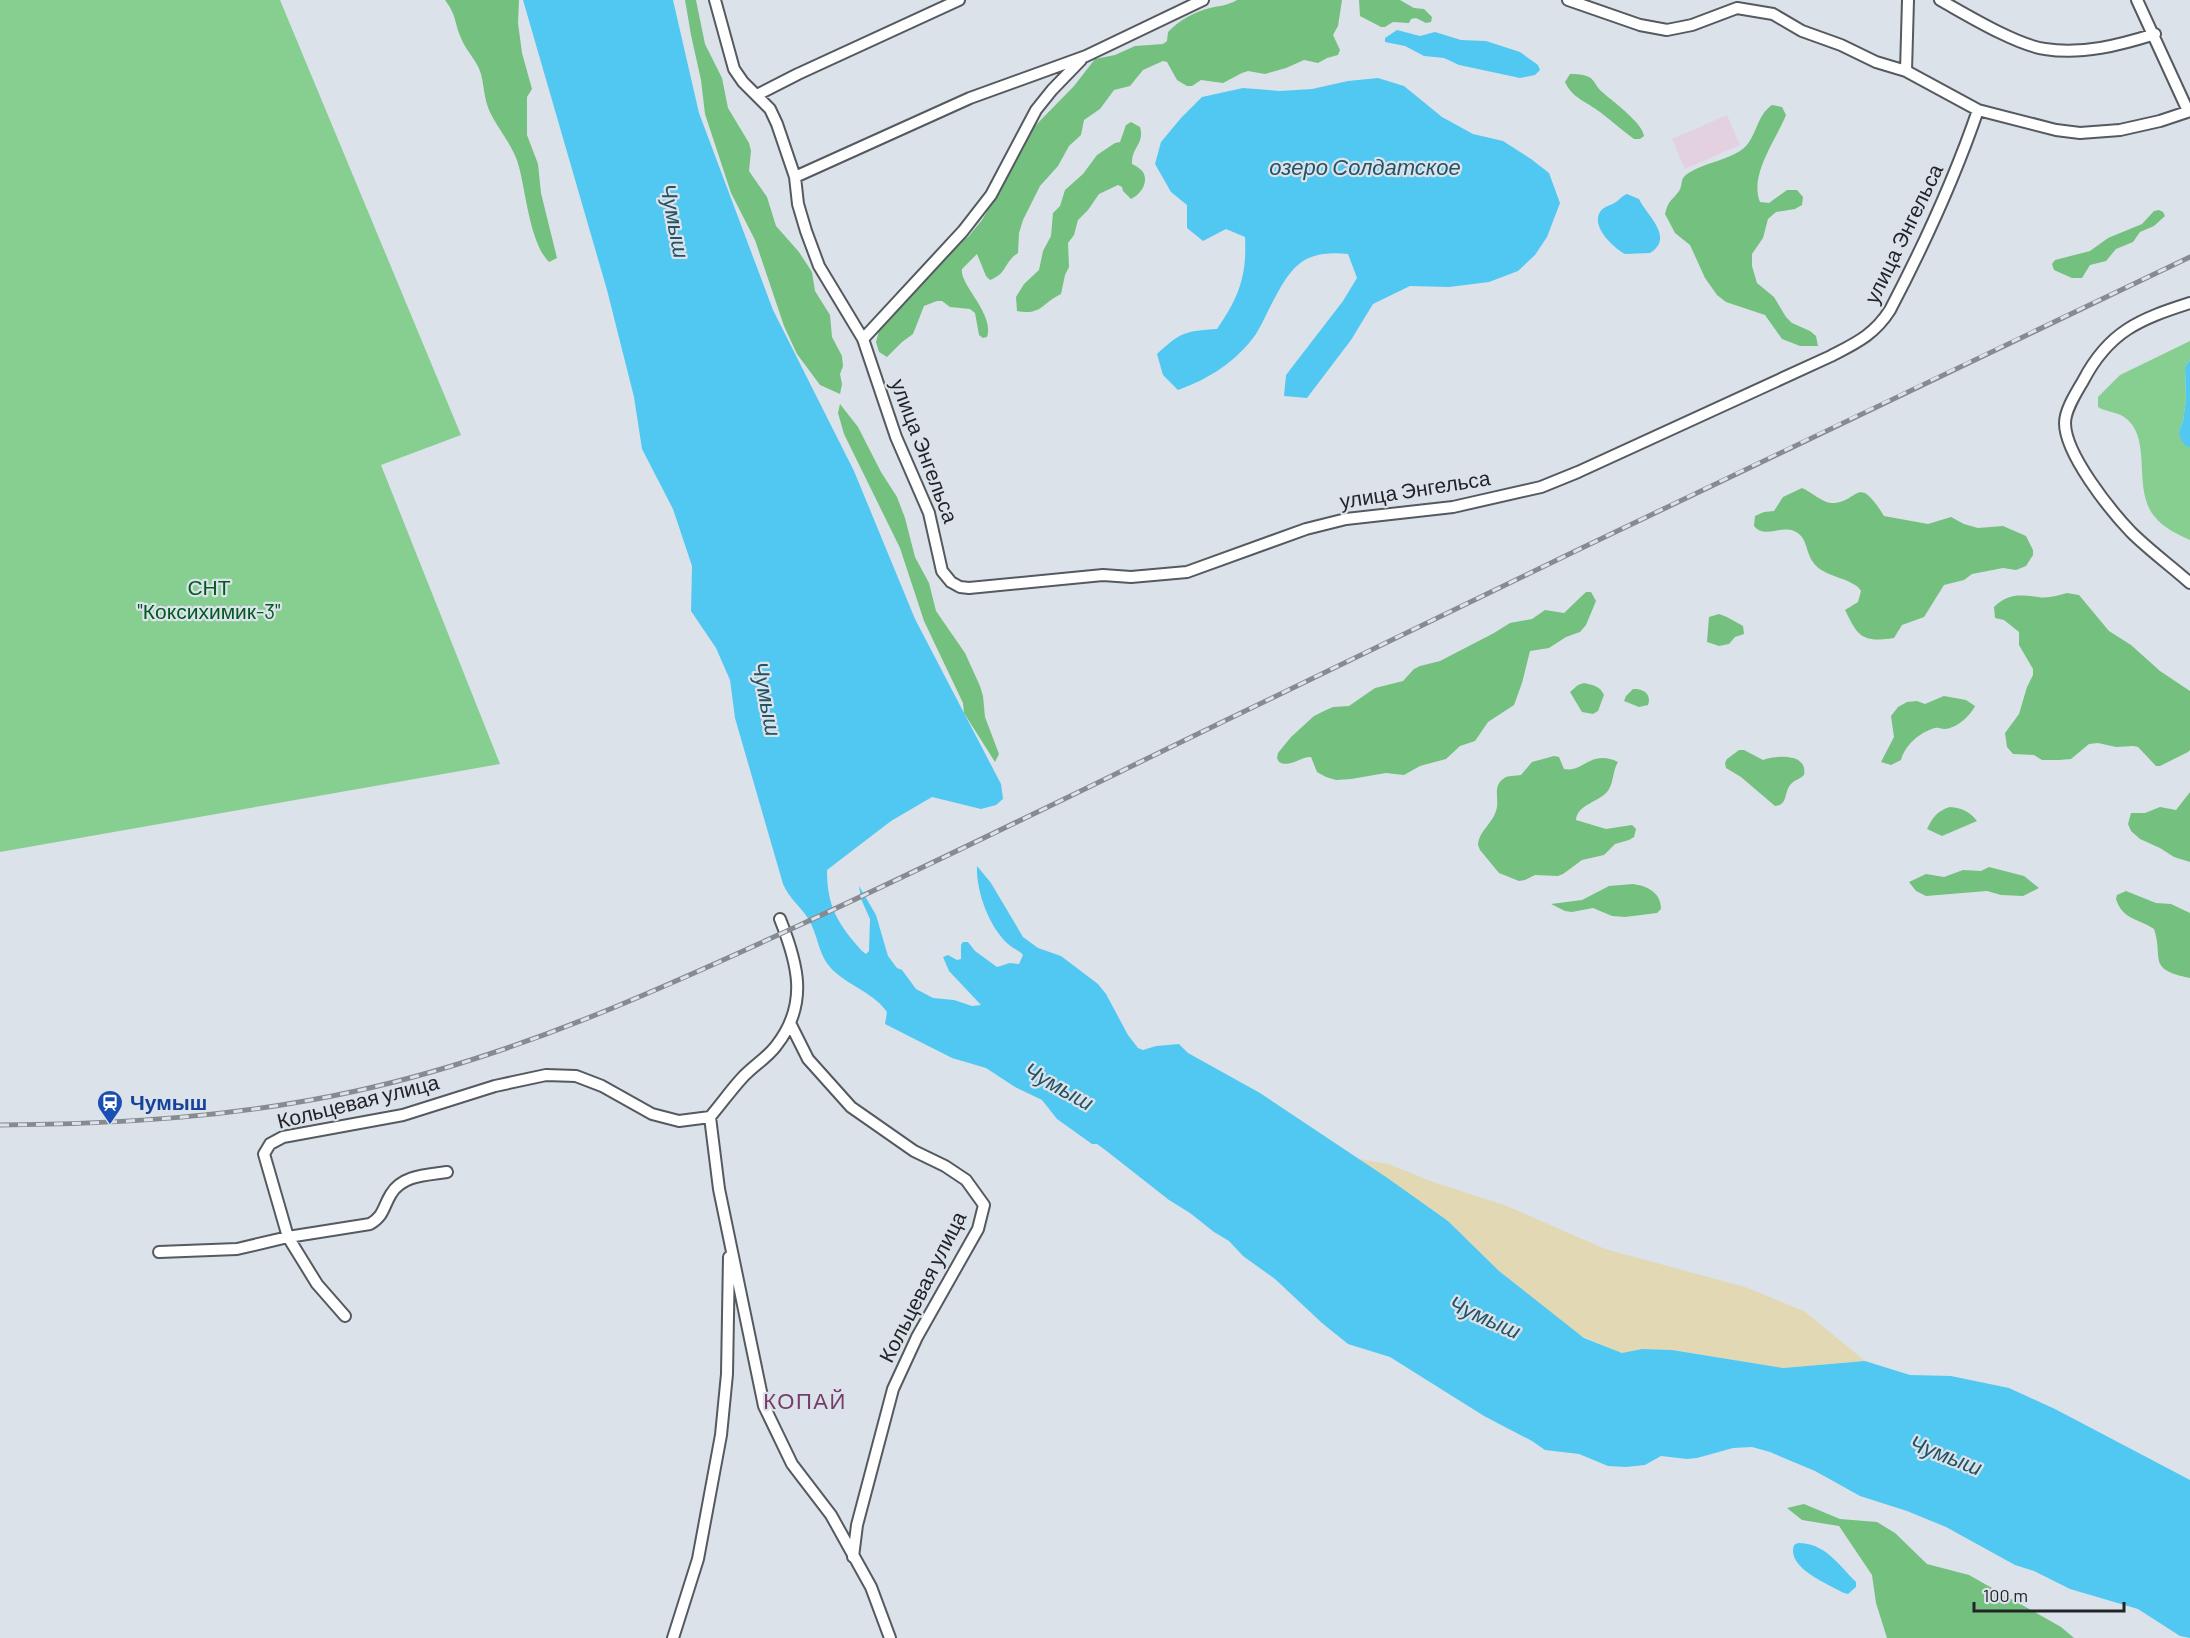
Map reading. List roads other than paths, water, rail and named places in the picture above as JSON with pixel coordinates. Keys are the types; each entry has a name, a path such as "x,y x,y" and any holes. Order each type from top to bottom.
{"street":[{"name":"улица Энгельса","path":"715,0 734,69 749,90 770,109 795,177 798,204 819,266 863,339 896,437 929,513 942,571 951,582 960,587 969,588 1102,575 1131,577 1187,572 1306,529 1346,519 1453,507 1540,487 1831,357 1870,334 1880,325 1890,310 1915,262 1958,168 1978,110"},
{"path":"757,95 959,0"},
{"path":"795,177 970,98 1086,56 1203,0"},
{"path":"1568,0 1640,25 1667,30 1692,25 1737,8 1773,14 1802,31 1841,45 1876,62 1906,71 1978,110 2056,130 2080,133 2136,128 2189,111 2155,34 2137,0"},
{"path":"1906,71 1908,0"},
{"path":"1940,0 2024,43 2044,49 2095,49 2119,45 2155,34"},
{"path":"863,339 963,231 992,195 1036,110 1052,90 1086,56"},
{"path":"2190,303 2149,316 2119,334 2087,372 2065,421 2067,439 2103,498 2131,532 2190,583"},
{"path":"780,920 792,949 796,970 796,1005 791,1025 775,1048 744,1076 710,1117 719,1189 764,1406 792,1464 831,1515 871,1587 890,1638"},
{"name":"Кольцевая улица","path":"791,1025 808,1059 851,1107 914,1151 945,1166 966,1180 984,1205 978,1229 917,1337 893,1389 857,1525 853,1557"},
{"name":"Кольцевая улица","path":"345,1316 317,1284 288,1237 264,1154 270,1144 283,1137 403,1115 495,1086 546,1075 576,1076 602,1086 652,1114 679,1121 710,1117"},
{"path":"159,1252 237,1249 288,1237 370,1224 378,1220 384,1212 391,1192 402,1182 415,1177 447,1172"},
{"path":"673,1638 698,1559 721,1435 727,1374 729,1237"}],"water":[{"path":"523,0 673,0 699,113 773,310 854,471 915,619 1001,784 1003,799 996,805 981,809 932,797 891,821 827,870 832,905 840,923 862,951 866,954 869,951 870,919 861,899 859,886 876,915 888,956 916,989 933,998 954,1000 972,1006 981,1005 949,971 943,957 948,955 957,960 961,959 963,942 968,942 975,951 997,967 1010,963 1019,964 1023,955 1010,946 995,928 981,897 977,866 991,883 1023,937 1038,948 1061,956 1098,984 1138,1048 1143,1050 1156,1046 1179,1044 1188,1053 1260,1093 1448,1221 1499,1271 1584,1338 1622,1353 1642,1349 1672,1350 1783,1368 1865,1361 1910,1375 1951,1376 2009,1388 2055,1409 2190,1480 2190,1638 2180,1636 2138,1609 2070,1589 2034,1571 2015,1565 1946,1527 1907,1511 1860,1496 1815,1471 1770,1452 1752,1447 1733,1448 1697,1458 1661,1456 1645,1465 1626,1467 1608,1466 1579,1454 1545,1450 1484,1416 1390,1357 1348,1344 1275,1279 1243,1256 1229,1241 1169,1200 1097,1144 1092,1144 1057,1119 1042,1100 1015,1087 986,1068 952,1058 885,1024 887,1012 882,1006 841,977 825,961 810,922 783,884 735,718 730,680 716,648 691,611 692,566 673,509 642,449 634,397 607,290"},
{"path":"1397,30 1420,36 1435,32 1461,40 1486,41 1520,52 1538,65 1540,70 1535,75 1520,78 1459,65 1444,58 1424,56 1405,46 1385,42 1385,38"},
{"name":"озеро Солдатское","path":"1378,78 1404,86 1442,117 1473,134 1503,141 1549,173 1560,203 1547,237 1535,255 1518,271 1489,282 1449,287 1410,286 1373,304 1351,340 1307,398 1284,396 1286,375 1343,301 1357,278 1348,254 1332,253 1307,259 1298,265 1283,283 1256,334 1240,353 1211,375 1178,390 1163,375 1157,354 1184,334 1217,329 1231,307 1240,286 1245,263 1245,237 1226,229 1203,241 1187,228 1187,205 1171,192 1155,164 1161,142 1202,97 1243,88 1280,91 1312,89 1348,81"},
{"path":"1627,194 1639,199 1660,233 1657,247 1650,253 1625,254 1609,242 1598,224 1603,208"},
{"path":"2190,360 2190,447 2187,447 2181,440 2179,431 2186,400 2185,367"},
{"path":"1798,1543 1816,1547 1830,1556 1856,1582 1856,1587 1848,1594 1844,1593 1802,1568 1793,1553 1794,1545"}],"railway":[{"path":"0,1125 134,1121 223,1113 312,1100 414,1077 471,1060 583,1020 693,974 913,872 1598,540 2190,257"}],"place":[{"name":"Чумыш","path":"110,1126"}],"district":[{"name":"КОПАЙ","path":"805,1401"}],"park label":[{"name":"СНТ \"Коксихимик-3\"","path":"209,600"}]}
